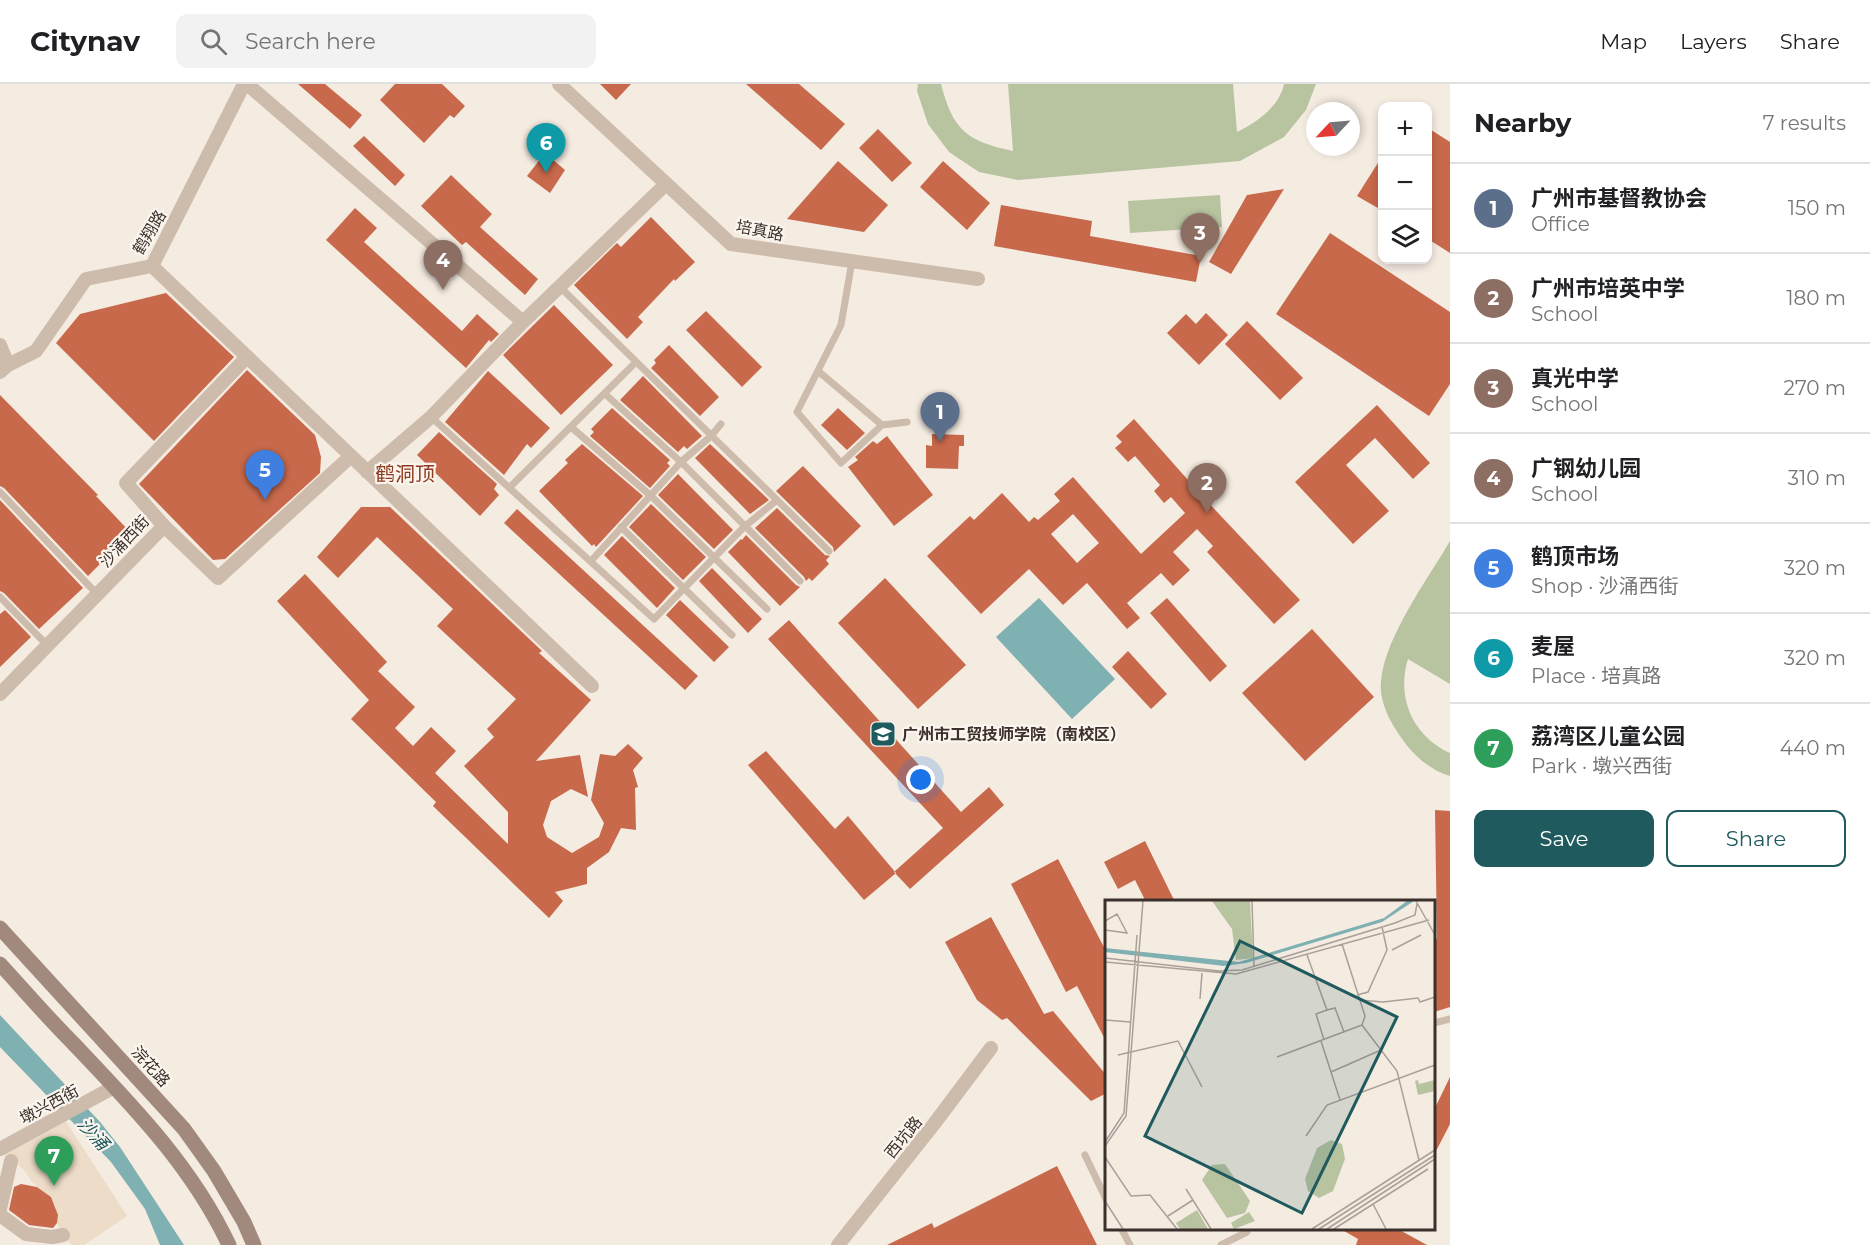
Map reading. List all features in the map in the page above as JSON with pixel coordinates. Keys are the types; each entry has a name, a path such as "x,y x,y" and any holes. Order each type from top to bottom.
{"main road":[{"name":"浣花路","path":"0,928 184,1130 214,1171 244,1222 254,1245"},
{"path":"0,964 171,1152 206,1202 229,1245"}],"street":[{"name":"鹤翔路","path":"4,369 36,351 86,279 152,266 246,84"},
{"path":"246,84 523,322"},
{"name":"培真路","path":"559,84 731,244 978,279"},
{"path":"367,472 431,417 559,286 666,184"},
{"path":"152,266 592,686"},
{"path":"0,345 4,369"},
{"name":"沙涌西街","path":"0,694 164,526 126,483 247,357"},
{"path":"164,526 218,578 351,456"},
{"name":"西坑路","path":"838,1245 991,1048"},
{"name":"墩兴西街","path":"0,1149 114,1087"},
{"path":"0,1209 11,1161"},
{"path":"0,1215 26,1234 52,1237 63,1235"}],"lane":[{"path":"852,261 841,325 797,412 842,463 882,425 907,422"},
{"path":"559,286 829,551"},
{"path":"510,487 636,363"},
{"path":"818,370 882,425"},
{"path":"604,394 681,462 800,581"},
{"path":"431,417 654,619 714,556 777,500"},
{"path":"591,561 681,462 711,436 721,424"},
{"path":"571,427 650,495 766,609"},
{"path":"0,492 97,594"},
{"path":"621,527 732,635"},
{"path":"0,597 47,645"},
{"path":"1435,1023 1450,1019"},
{"path":"1085,1155 1105,1194"},
{"path":"1122,1230 1130,1245"},
{"path":"1221,1245 1247,1232"}],"green space":[{"path":"918,84 941,84 951,112 964,131 984,143 1013,151 1008,84 1233,84 1237,132 1266,113 1278,100 1284,84 1316,84 1309,102 1306,102 1306,110 1284,137 1240,161 1018,180 979,172 949,152 928,124 917,91"},
{"path":"1220,195 1222,227 1130,233 1128,201"},
{"path":"1450,541 1450,684 1408,659 1404,688 1406,701 1417,726 1437,746 1450,753 1450,776 1434,769 1408,747 1388,715 1383,701 1381,681 1390,646 1419,591"}],"shaded area":[{"path":"65,1120 127,1216 84,1245 72,1245 63,1235 57,1223 56,1208 51,1197 33,1183 23,1169 4,1154"}],"water":[{"path":"1039,598 1115,679 1072,719 996,637"},
{"name":"沙涌","path":"0,1015 100,1122 120,1147 184,1245 160,1245 145,1209 111,1162 0,1047"}],"building":[{"path":"298,84 325,84 362,115 350,129"},
{"path":"395,84 442,84 465,106 454,118 450,115 424,143 380,100"},
{"path":"600,84 631,84 616,100"},
{"path":"746,84 799,84 845,124 821,150"},
{"path":"878,129 912,163 892,182 859,148"},
{"path":"1432,131 1450,142 1450,253 1432,242"},
{"path":"364,136 405,175 395,186 353,146"},
{"path":"545,153 565,170 550,193 527,176"},
{"path":"838,161 888,205 864,232 787,219"},
{"path":"943,161 990,203 967,230 920,187"},
{"path":"1378,163 1378,208 1357,196"},
{"path":"451,175 492,214 480,227 538,279 525,295 466,242 462,245 421,206"},
{"path":"1284,189 1231,274 1209,262 1247,195"},
{"path":"1001,205 1092,221 1090,236 1201,256 1196,282 994,246"},
{"path":"355,208 377,228 364,242 462,331 477,314 499,334 491,342 489,340 466,368 326,240"},
{"path":"651,217 695,262 675,281 674,279 638,317 643,322 627,339 574,285 617,243 621,247"},
{"path":"1330,233 1450,312 1450,384 1429,416 1276,314"},
{"path":"166,293 234,357 154,441 56,343 80,314"},
{"path":"554,305 613,365 561,415 503,355"},
{"path":"706,311 762,367 742,387 686,330"},
{"path":"1206,313 1228,335 1199,365 1167,333 1186,314 1196,324"},
{"path":"1247,321 1303,378 1280,400 1225,344"},
{"path":"669,345 719,397 700,416 651,368 656,363 654,360"},
{"path":"247,370 315,435 321,457 320,473 225,559 213,560 139,484"},
{"path":"488,371 550,428 531,448 527,444 504,475 445,422"},
{"path":"643,376 702,436 687,449 684,446 678,452 620,400"},
{"path":"0,395 98,495 96,496 131,533 88,576 0,486"},
{"path":"1377,405 1430,463 1413,479 1375,438 1346,465 1389,511 1353,544 1295,482"},
{"path":"612,408 670,460 667,463 670,466 650,488 590,436 594,432 591,429"},
{"path":"838,408 865,433 847,450 821,425"},
{"path":"1134,419 1203,497 1300,600 1274,624 1207,552 1213,546 1197,529 1173,552 1190,570 1173,586 1161,573 1127,603 1140,618 1127,629 1087,583 1063,605 1029,569 981,614 927,556 970,516 974,520 1002,493 1029,522 1034,517 1038,520 1060,501 1054,494 1073,477 1141,554 1185,513 1171,497 1164,503 1154,491 1160,485 1135,456 1128,462 1115,448 1122,442 1116,436","holes":["1073,514 1099,543 1077,563 1051,534"]},
{"path":"439,432 497,484 494,489 499,495 480,516 417,455"},
{"path":"932,434 964,435 964,446 959,446 958,469 926,468 926,445 932,446"},
{"path":"887,436 933,495 894,526 848,467 858,460 855,457 873,441 877,444"},
{"path":"582,444 643,496 596,547 594,544 592,546 539,491 568,463 565,460"},
{"path":"710,444 769,500 750,514 695,458"},
{"path":"803,466 861,526 834,552 833,547 776,491"},
{"path":"678,474 733,530 714,549 658,495"},
{"path":"0,500 83,588 39,629 0,591"},
{"path":"651,504 706,557 683,580 629,527"},
{"path":"361,507 390,507 542,651 539,653 591,700 536,761 580,755 588,797 571,789 551,801 543,825 547,837 572,853 599,837 604,823 591,800 600,754 615,756 628,744 643,758 633,770 638,787 635,788 636,830 621,828 609,852 587,868 587,884 555,892 563,901 549,918 433,806 436,802 351,719 369,700 277,601 305,574 387,662 378,671 415,707 395,728 413,746 431,727 456,751 435,773 508,844 508,812 464,766 494,737 487,729 516,699 437,626 453,609 377,537 338,578 317,557"},
{"path":"777,508 825,555 830,556 826,560 829,564 812,581 809,578 806,581 755,528"},
{"path":"517,509 698,676 685,690 504,523"},
{"path":"746,535 800,587 780,606 728,552"},
{"path":"622,536 675,588 657,608 604,555"},
{"path":"712,568 762,619 748,633 699,581"},
{"path":"885,578 966,665 918,709 838,623"},
{"path":"1167,598 1227,666 1210,682 1150,613"},
{"path":"680,600 729,647 714,662 666,615"},
{"path":"5,610 31,637 0,667 0,614"},
{"path":"789,620 961,812 989,787 1004,805 910,889 894,872 943,828 768,639"},
{"path":"1312,629 1374,697 1305,761 1242,693"},
{"path":"1128,651 1167,694 1151,709 1112,667"},
{"path":"766,751 835,829 848,816 896,873 864,900 748,765"},
{"path":"1435,810 1450,811 1450,1007 1435,1012 1435,940 1437,939"},
{"path":"1145,841 1174,900 1145,900 1135,880 1118,889 1104,862"},
{"path":"1058,859 1105,949 1105,1039 1077,986 1066,992 1011,884"},
{"path":"991,917 1044,1014 1053,1011 1105,1074 1105,1094 1091,1101 1007,1018 1002,1020 977,1000 945,942"},
{"path":"1450,1077 1450,1124 1435,1153 1435,1108"},
{"path":"1057,1166 1097,1245 887,1245 932,1223 934,1228"},
{"path":"21,1184 37,1187 51,1197 58,1215 57,1223 53,1228 29,1225 9,1210 14,1187"},
{"path":"1342,1230 1400,1230 1427,1245 1356,1245 1358,1239"}],"place":[{"name":"麦屋","path":"546,173"},
{"name":"真光中学","path":"1200,263"},
{"name":"广钢幼儿园","path":"443,290"},
{"name":"广州市基督教协会","path":"940,442"},
{"name":"鹤顶市场","path":"265,500"},
{"name":"广州市培英中学","path":"1207,513"},
{"name":"广州市工贸技师学院（南校区）","path":"883,734"},
{"name":"荔湾区儿童公园","path":"54,1186"}],"district":[{"name":"鹤洞顶","path":"405,474"}]}
